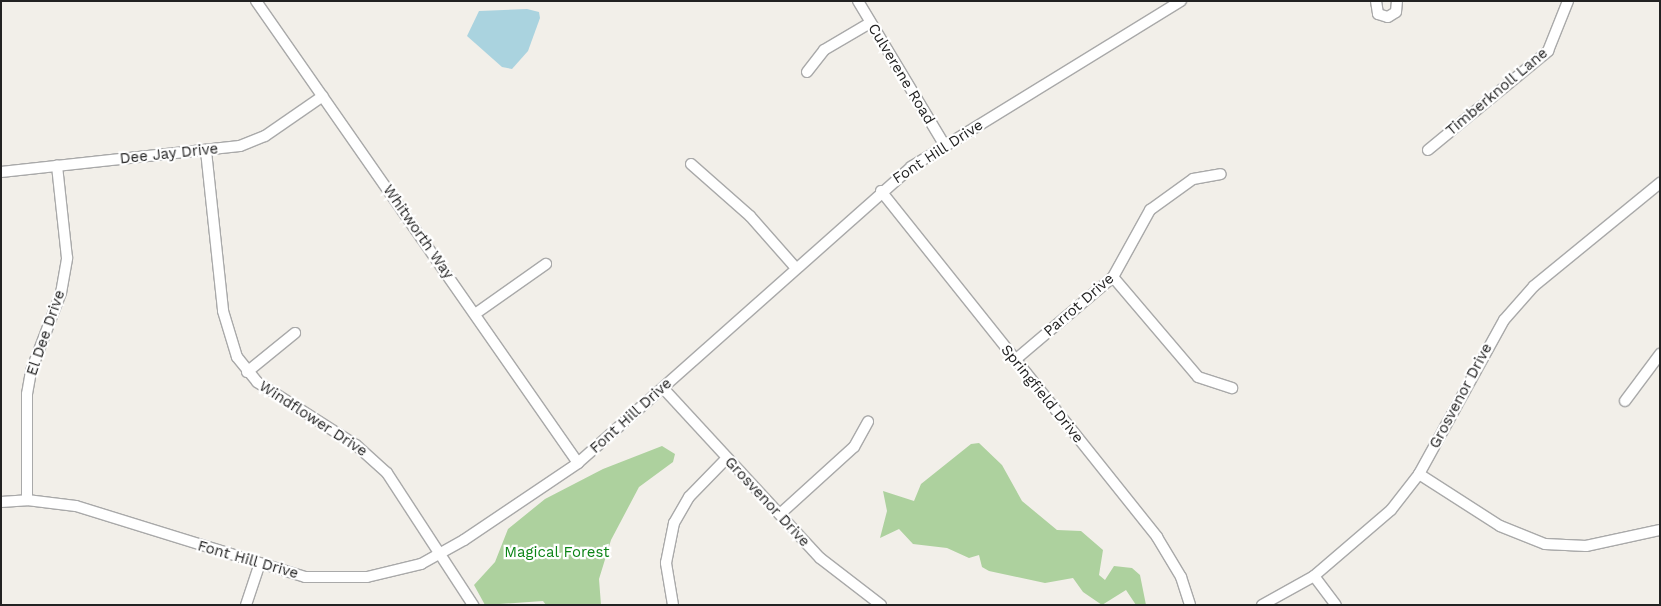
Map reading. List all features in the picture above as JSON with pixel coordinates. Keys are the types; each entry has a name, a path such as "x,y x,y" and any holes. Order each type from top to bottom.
{"street":[{"name":"Whitworth Way","path":"256,1 578,463"},
{"name":"Culverene Road","path":"858,1 945,146"},
{"name":"Font Hill Drive","path":"1,502 27,500 84,509 259,566 305,577 348,580 388,574 443,553 578,463 880,191 945,146 1181,1"},
{"path":"1376,1 1378,14 1388,17 1396,12 1397,1"},
{"name":"Timberknoll Lane","path":"1428,150 1548,51 1568,1"},
{"path":"807,72 824,50 870,23"},
{"name":"Dee Jay Drive","path":"1,172 206,151 253,142 323,96"},
{"name":"Windflower Drive","path":"206,151 227,329 247,372 374,459 443,553 473,605"},
{"path":"691,164 750,216 795,267"},
{"name":"El Dee Drive","path":"27,500 31,371 61,293 67,258 57,166"},
{"name":"Parrot Drive","path":"1015,360 1113,277 1150,210 1193,179 1221,174"},
{"name":"Grosvenor Drive","path":"1262,605 1314,576 1373,528 1419,474 1504,320 1534,286 1660,183"},
{"name":"Springfield Drive","path":"880,191 1171,555 1190,605"},
{"path":"475,314 546,264"},
{"path":"1113,277 1198,377 1232,388"},
{"path":"247,372 295,333"},
{"path":"1625,401 1660,354"},
{"name":"Grosvenor Drive","path":"663,388 838,575 881,605"},
{"path":"780,514 854,447 868,422"},
{"path":"673,605 666,563 674,523 694,490 727,458"},
{"path":"1419,474 1500,526 1545,544 1586,546 1660,530"},
{"path":"246,605 259,566"},
{"path":"1314,576 1336,605"}],"green space":[{"path":"979,443 1002,465 1022,501 1057,530 1081,531 1103,550 1099,575 1105,580 1114,566 1132,568 1140,575 1146,605 1136,605 1126,590 1102,605 1083,592 1073,578 1045,583 989,571 982,567 979,555 969,558 947,548 913,544 899,529 880,538 887,511 883,491 914,501 921,484 971,444"},
{"name":"Magical Forest","path":"662,446 675,454 673,462 639,487 611,540 599,579 601,605 546,605 543,601 485,605 474,585 495,562 508,529 545,499 603,469"}],"water":[{"path":"527,9 539,12 540,18 528,51 512,69 502,67 467,36 479,11"}]}
